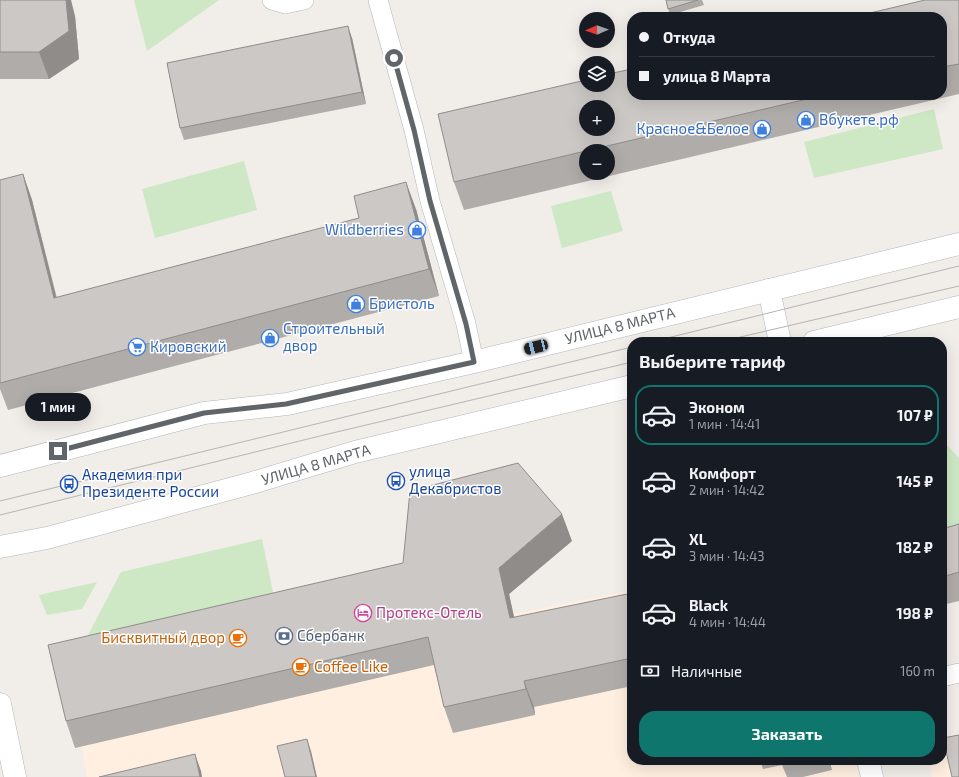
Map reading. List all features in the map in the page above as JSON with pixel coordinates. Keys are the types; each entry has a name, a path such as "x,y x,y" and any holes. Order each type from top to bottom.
{"main road":[{"name":"УЛИЦА 8 МАРТА","path":"0,466 204,413 286,404 474,362 959,244"},
{"path":"769,290 779,337"},
{"path":"835,337 959,307"},
{"name":"УЛИЦА 8 МАРТА","path":"0,547 47,538 252,483 355,452 627,387"},
{"path":"0,704 15,777"},
{"path":"869,765 872,777"}],"lane":[{"path":"272,0 285,4 304,0"},
{"path":"378,0 414,130 430,201 466,324 474,362"},
{"path":"947,676 959,673"}],"shaded area":[{"path":"627,591 627,765 857,765 860,777 87,777 74,700"},
{"path":"959,738 959,777 932,777 930,765 947,765 947,741"}],"green space":[{"path":"134,0 219,0 147,51"},
{"path":"934,109 943,149 814,178 804,142"},
{"path":"244,161 257,210 155,238 142,189"},
{"path":"611,191 623,231 562,248 551,206"},
{"path":"947,445 959,458 959,525 947,528"},
{"path":"262,539 274,597 87,637 121,572"},
{"path":"97,582 82,609 47,615 39,595"}],"building":[{"path":"0,0 66,0 69,31 39,52 0,52"},
{"path":"666,0 698,0 668,9"},
{"path":"925,0 959,0 959,64 947,66 947,12 874,12"},
{"path":"348,26 362,92 180,128 167,63"},
{"path":"627,70 627,100 803,100 615,144 579,144 579,153 454,182 438,114 579,82 579,92 615,92 615,73"},
{"path":"23,174 54,298 359,218 354,196 406,182 429,269 0,383 0,180"},
{"path":"518,463 562,514 499,568 510,618 627,594 627,659 524,681 526,689 444,707 428,637 66,721 48,645 403,563 410,491"},
{"path":"959,524 959,572 947,576 947,528"},
{"path":"959,735 959,777 952,777 947,755 947,737"},
{"path":"307,739 316,777 285,777 277,746"},
{"path":"195,754 200,777 99,777"}],"tram line":[{"path":"671,337 959,266"},
{"path":"740,337 959,286"},
{"path":"0,501 627,348"},
{"path":"0,515 324,435 627,363"}],"place":[{"name":"Вбукете.рф","path":"806,120"},
{"name":"Красное&Белое","path":"762,129"},
{"name":"Wildberries","path":"417,230"},
{"name":"Бристоль","path":"356,304"},
{"name":"Строительный двор","path":"270,338"},
{"name":"Кировский","path":"137,347"},
{"name":"улица Декабристов","path":"396,481"},
{"name":"Академия при Президенте России","path":"69,484"},
{"name":"Протекс-Отель","path":"363,613"},
{"name":"Сбербанк","path":"284,636"},
{"name":"Бисквитный двор","path":"238,638"},
{"name":"Coffee Like","path":"301,667"}],"route":[{"path":"58,451 204,413 286,404 474,362 466,324 430,201 414,130 394,58"}]}
